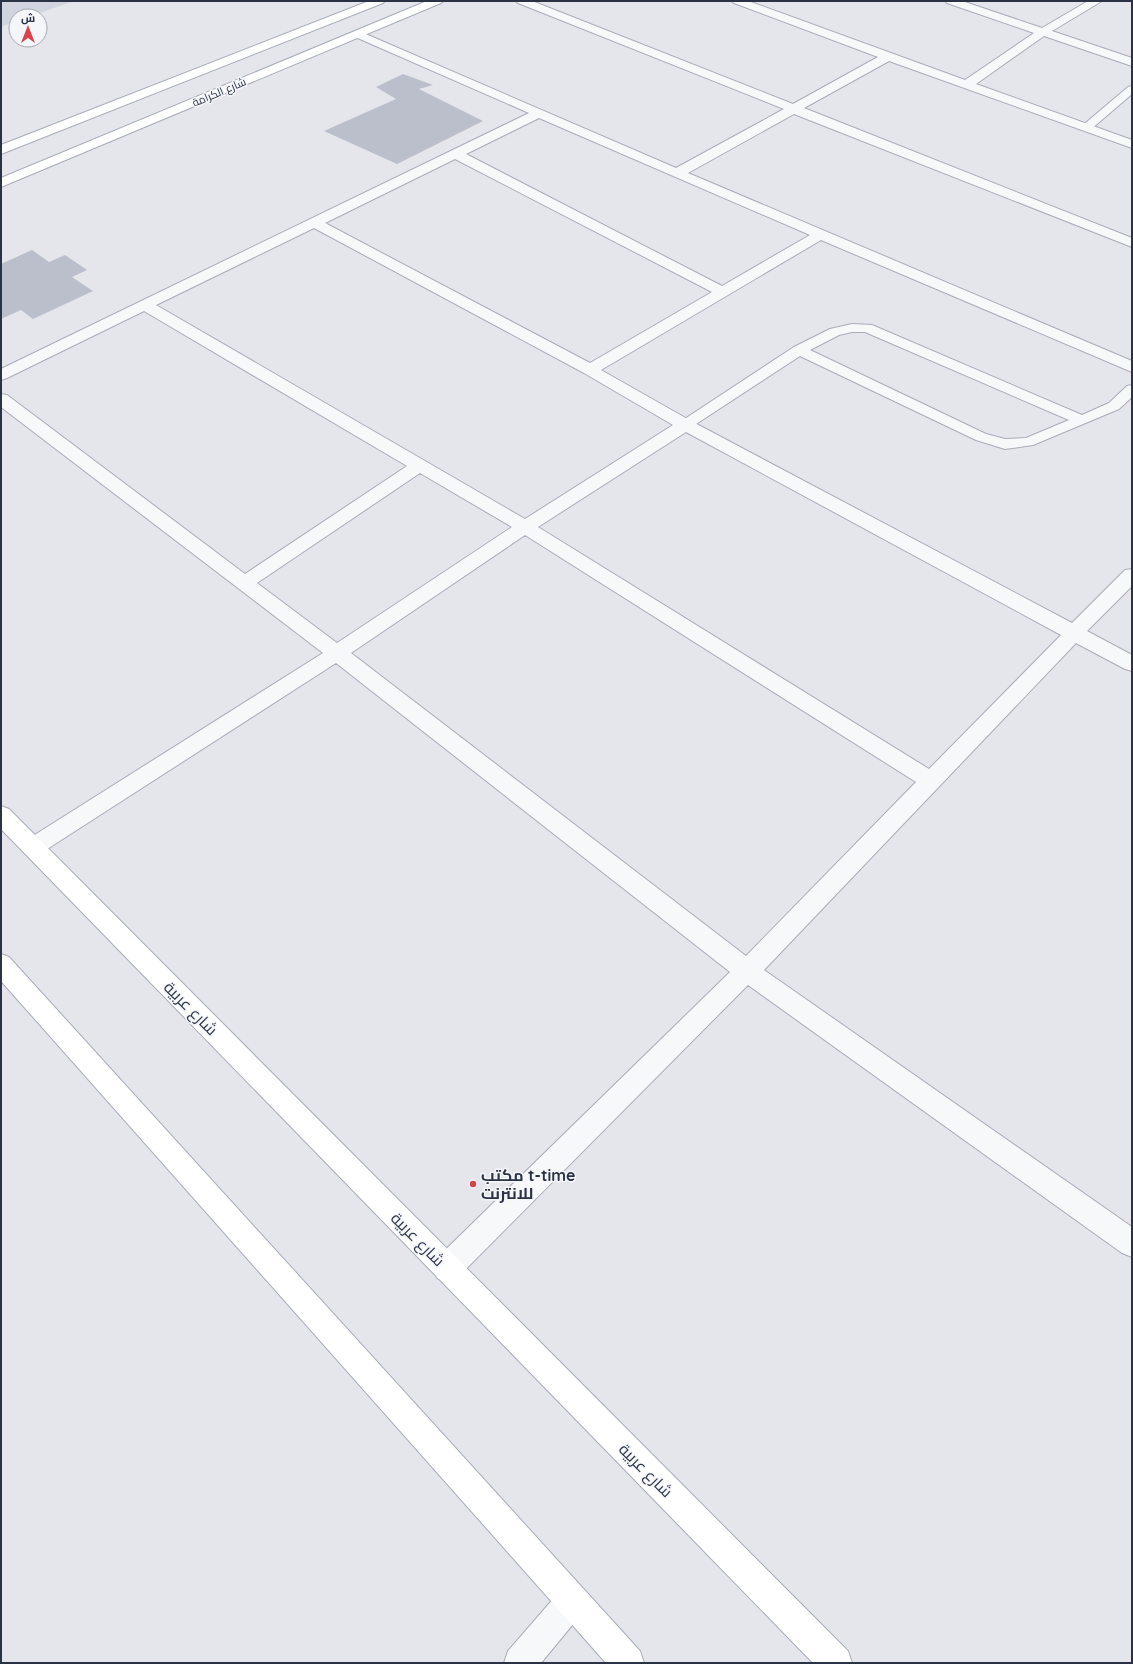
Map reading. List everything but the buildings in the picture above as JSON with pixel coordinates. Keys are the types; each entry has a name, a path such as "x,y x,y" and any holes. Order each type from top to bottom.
{"street":[{"name":"شارع الكرامة","path":"1,150 379,1"},
{"name":"شارع الكرامة","path":"1,183 436,1"},
{"path":"522,1 1132,243"},
{"path":"738,1 888,57 1132,144"},
{"path":"951,1 1132,62"},
{"path":"967,85 1043,32 1096,1"},
{"path":"357,34 677,173 1132,367"},
{"path":"677,173 888,57"},
{"path":"1,376 540,113"},
{"path":"456,154 723,292"},
{"path":"315,222 590,370 685,425 1132,664"},
{"path":"590,370 821,234"},
{"path":"145,305 525,527 932,780"},
{"path":"1,399 337,653 747,971 1132,1243"},
{"path":"32,847 337,653 525,527 685,425"},
{"path":"244,583 419,466"},
{"path":"447,1268 747,971 1132,575"},
{"name":"شارع عربية","path":"1,815 836,1663"},
{"path":"1,964 628,1663"},
{"path":"520,1663 572,1601"}],"lane":[{"path":"1086,128 1132,89"},
{"path":"685,425 799,350 835,332 852,328 867,328 1082,420"},
{"path":"799,350 981,437 1005,444 1028,442 1082,420 1114,406 1132,389"}],"shaded area":[{"path":"1,1 74,1 48,10 48,8 8,8 8,24 1,27"}],"place":[{"name":"مكتب t-time للانترنت","path":"473,1184"}]}
